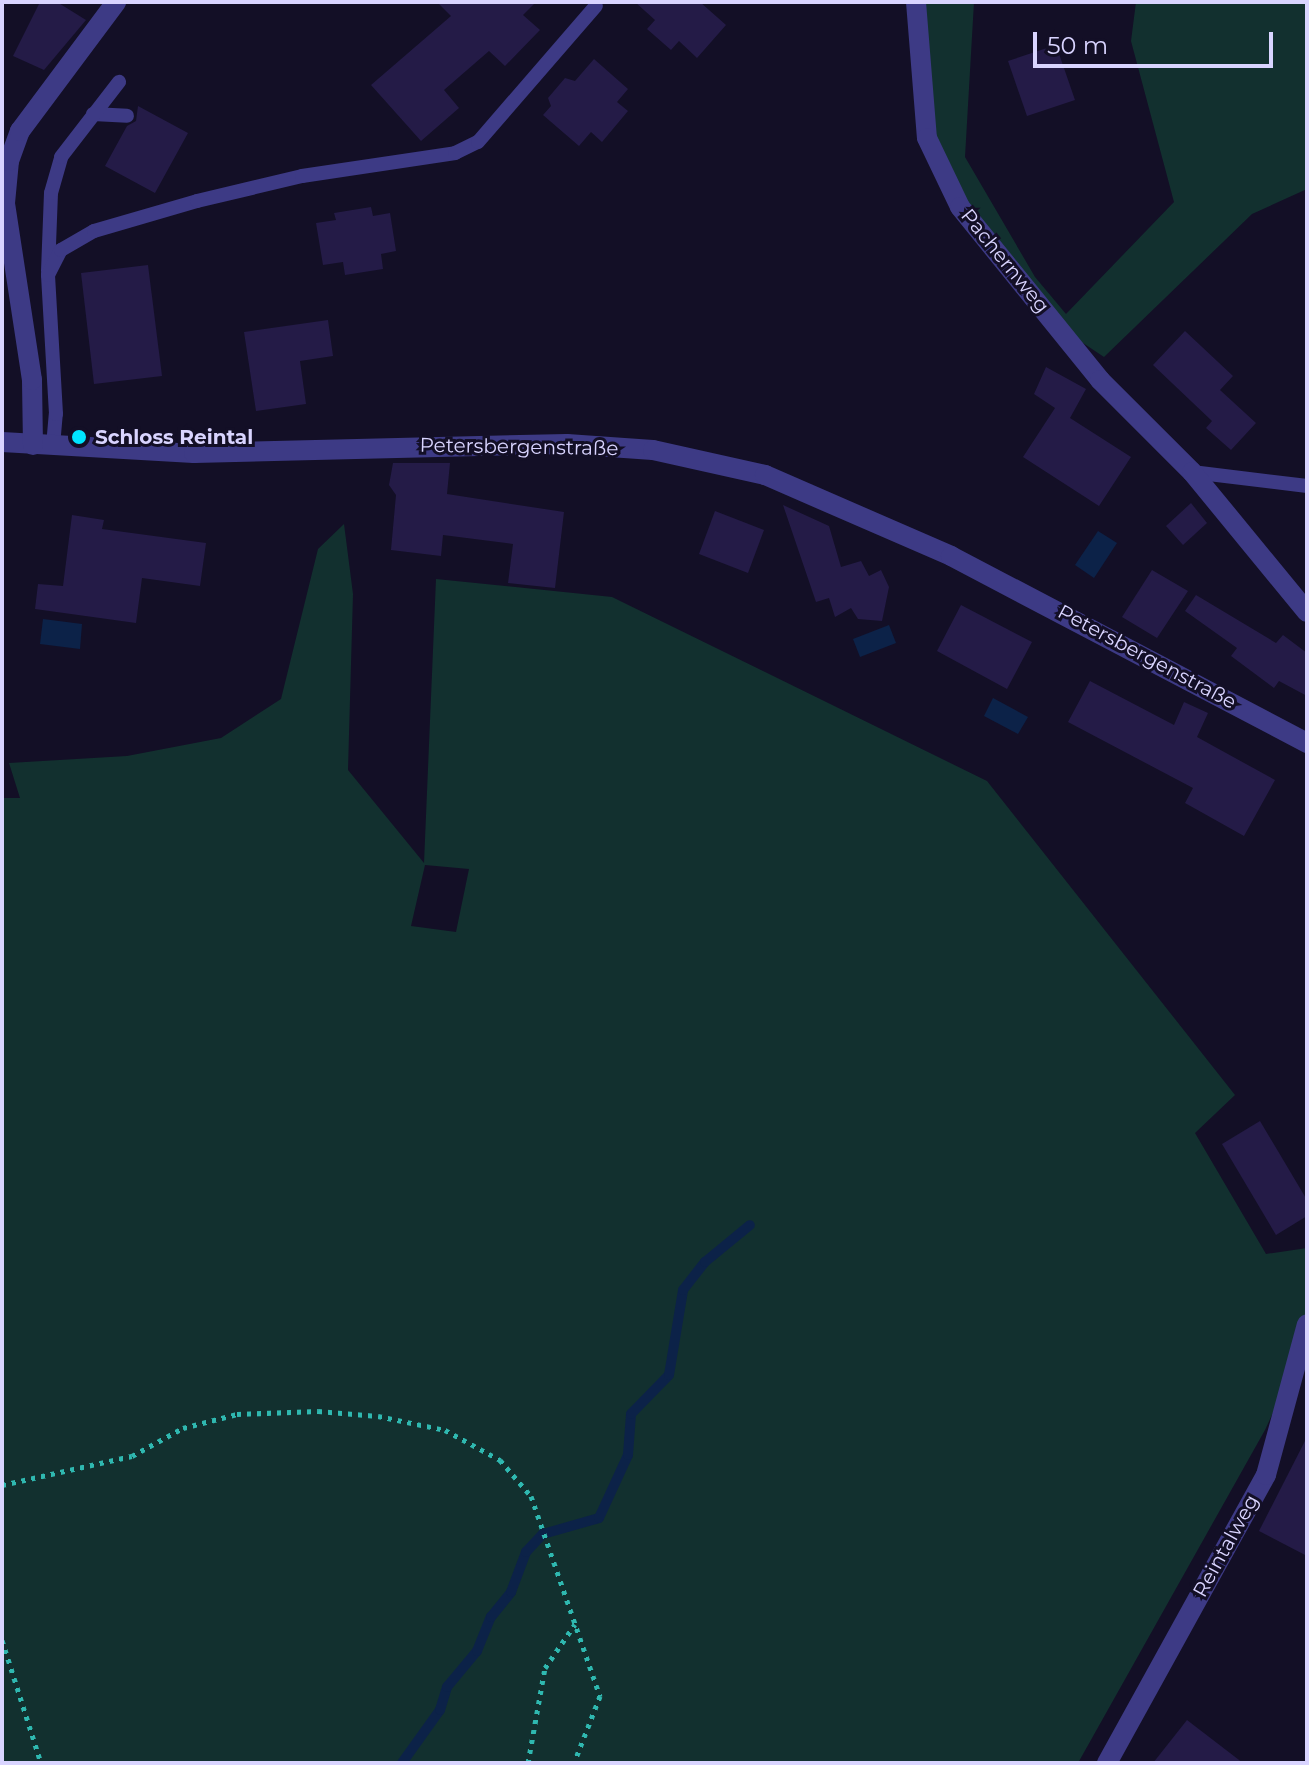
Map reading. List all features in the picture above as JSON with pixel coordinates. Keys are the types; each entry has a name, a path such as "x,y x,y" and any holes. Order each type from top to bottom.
{"street":[{"path":"43,446 4,195 20,131 116,2"},
{"name":"Pachernweg","path":"916,2 927,138 960,207 1100,380 1192,472 1307,612"},
{"name":"Petersbergenstraße","path":"2,442 194,453 567,444 653,450 765,475 951,556 1307,743"},
{"name":"Reintalweg","path":"1113,1760 1266,1475 1307,1324"}],"lane":[{"path":"48,275 61,250 94,231 302,176 455,153 478,142 596,6"},
{"path":"43,446 56,414 48,275 54,181 61,157 119,82"},
{"path":"93,114 127,116"},
{"path":"1192,472 1307,486"}],"path":[{"path":"2,1485 132,1456 183,1428 237,1414 333,1412 445,1430 500,1460 531,1496 600,1696 574,1763"},
{"path":"528,1763 545,1668 575,1624"},
{"path":"2,1640 41,1763"}],"green space":[{"path":"916,2 974,2 965,157 1035,277 1066,314 1174,202 1131,41 1136,2 1307,2 1307,189 1252,214 1104,357 1059,327 960,207 927,138"},
{"path":"344,524 353,594 348,770 424,863 436,579 612,597 987,781 1235,1095 1195,1133 1266,1254 1307,1248 1307,1338 1265,1430 1078,1763 2,1763 2,798 20,798 9,763 127,756 221,738 281,699 318,549","holes":["425,865 469,869 456,932 411,926"]}],"water":[{"path":"1098,531 1117,543 1094,578 1075,565"},
{"path":"43,619 82,624 80,649 40,644"},
{"path":"889,625 896,643 860,657 853,639"},
{"path":"993,698 1028,717 1018,734 984,716"}],"building":[{"path":"40,2 57,2 86,20 44,70 13,56"},
{"path":"437,2 536,2 523,15 540,30 505,66 489,51 444,90 459,108 421,141 371,85 451,16"},
{"path":"635,2 700,2 726,25 697,58 679,41 671,50 647,29 655,20"},
{"path":"1056,45 1075,100 1027,116 1008,61"},
{"path":"594,59 628,89 617,102 628,111 602,142 591,132 579,146 543,115 551,106 548,98 565,78 575,81"},
{"path":"138,106 188,133 155,193 105,166 127,126 136,121"},
{"path":"371,207 373,216 390,213 396,251 381,254 383,269 345,275 343,262 323,265 316,223 336,220 334,213"},
{"path":"148,265 162,376 94,384 81,273"},
{"path":"328,320 333,356 300,361 306,404 256,411 244,332"},
{"path":"1185,331 1233,376 1220,390 1256,423 1231,450 1206,428 1212,421 1153,365"},
{"path":"1046,367 1086,389 1070,418 1131,457 1099,506 1023,457 1055,408 1034,394"},
{"path":"393,463 450,463 447,494 564,512 555,588 508,583 513,544 443,535 441,556 391,550 396,495 389,485"},
{"path":"1191,503 1207,523 1183,545 1166,526"},
{"path":"783,505 829,526 841,567 861,561 869,576 881,570 889,587 882,621 858,619 851,608 835,617 829,598 816,602"},
{"path":"715,511 764,530 748,573 699,554"},
{"path":"72,515 104,520 102,529 206,543 200,586 142,578 136,623 35,609 38,584 63,586"},
{"path":"1152,570 1188,591 1157,638 1122,617"},
{"path":"1196,595 1276,643 1283,635 1307,653 1307,696 1279,681 1274,688 1231,656 1237,648 1185,611"},
{"path":"961,605 1032,642 1007,689 937,651"},
{"path":"1090,681 1174,725 1184,702 1208,713 1197,737 1275,780 1244,836 1185,803 1193,788 1068,722"},
{"path":"1260,1121 1307,1200 1307,1216 1276,1235 1222,1144"},
{"path":"1307,1437 1307,1556 1259,1531"},
{"path":"1187,1720 1243,1763 1153,1763"}],"waterway":[{"path":"402,1763 440,1710 447,1687 477,1651 491,1617 511,1592 526,1552 543,1534 599,1518 628,1455 631,1414 669,1375 683,1290 705,1262 750,1225"}],"place":[{"name":"Schloss Reintal","path":"79,437"}]}
